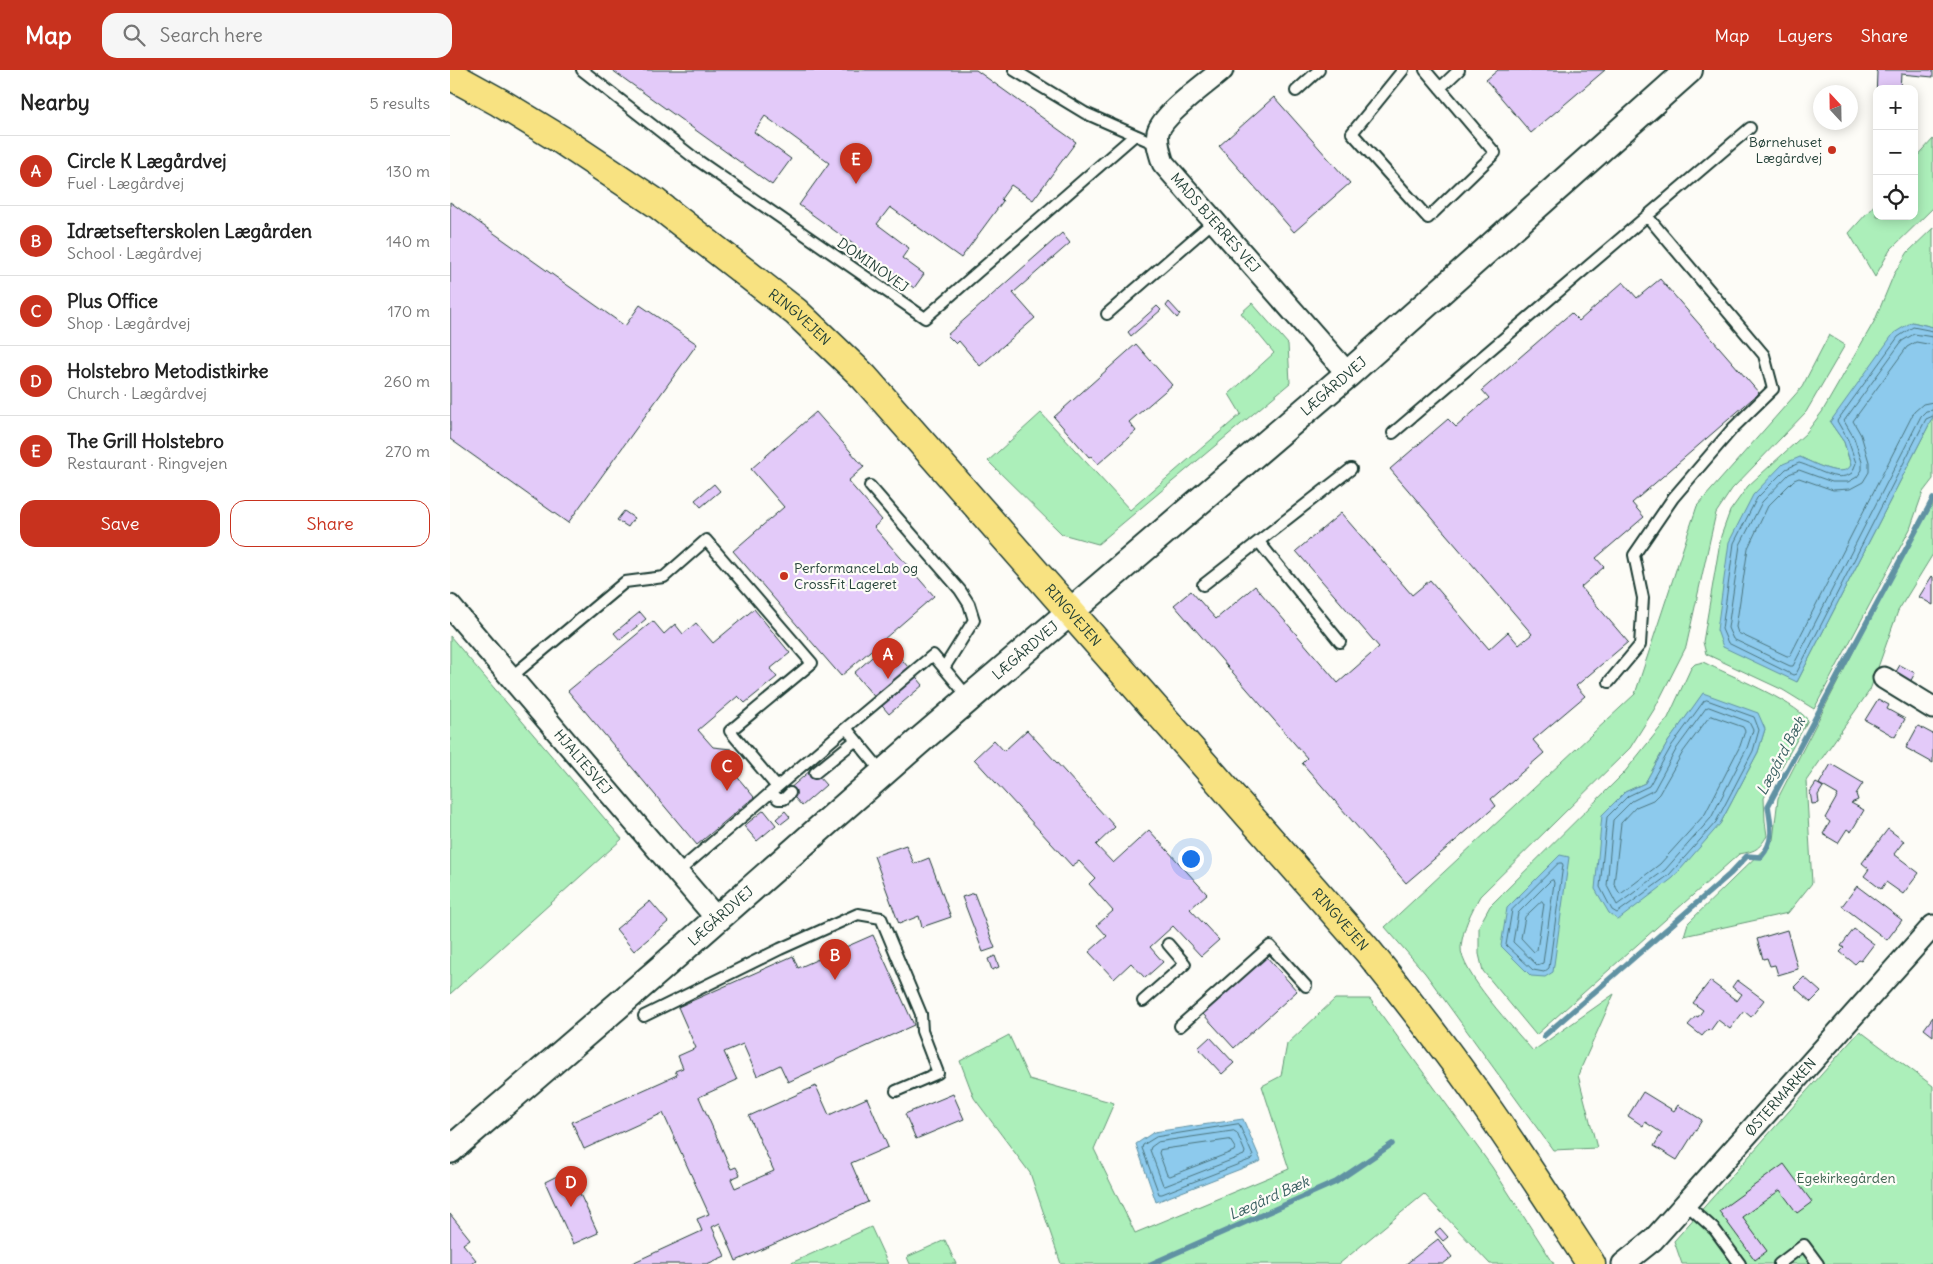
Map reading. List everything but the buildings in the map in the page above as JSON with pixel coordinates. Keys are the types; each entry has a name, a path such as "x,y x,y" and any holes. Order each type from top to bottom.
{"main road":[{"name":"RINGVEJEN","path":"450,75 499,102 615,175 656,204 796,312 864,377 1404,994 1449,1053 1492,1115 1591,1264"}],"street":[{"path":"1158,145 1158,131 1168,115 1222,70"},
{"name":"LÆGÅRDVEJ","path":"450,1150 970,698 1348,374 1689,70"},
{"name":"MADS BJERRES VEJ","path":"1158,145 1163,163 1348,374"},
{"name":"HJALTESVEJ","path":"450,606 717,919"},
{"path":"1884,678 1933,708"},
{"name":"ØSTERMARKEN","path":"1623,1264 1653,1240 1933,926"}],"lane":[{"name":"DOMINOVEJ","path":"582,70 693,157 925,318 1135,135"},
{"path":"1014,70 1085,113 1158,145"},
{"path":"1296,91 1319,70"},
{"path":"1403,70 1352,133 1428,218 1495,154 1425,70"},
{"path":"1440,88 1459,70"},
{"path":"1393,433 1750,128"},
{"path":"1609,682 1640,645 1643,598 1634,555 1673,498 1733,428 1773,389 1764,355 1647,216"},
{"path":"1107,314 1214,221"},
{"path":"1204,585 1350,470"},
{"path":"870,486 960,590 969,604 974,620 944,668"},
{"path":"511,678 626,582 664,577 706,540 812,663 730,731 774,790 778,799 784,799 790,793"},
{"path":"1259,542 1340,642"},
{"path":"678,872 933,655 970,698"},
{"path":"846,728 884,773"},
{"path":"815,772 856,740"},
{"path":"644,1016 780,948 858,914 881,918 921,1014 922,1031 938,1073 896,1091"},
{"path":"1143,1001 1185,964 1168,944"},
{"path":"1180,1026 1270,946 1306,986"},
{"path":"1686,1204 1715,1230 1740,1264"},
{"path":"1779,1264 1804,1245 1818,1264"}],"green space":[{"path":"1933,139 1933,208 1890,250 1875,277 1849,233 1873,206 1873,220 1918,220 1918,156"},
{"path":"1933,228 1933,327 1912,322 1830,422 1844,442 1851,466 1847,470 1835,471 1827,469 1800,457 1797,682 1933,417 1933,479 1923,492 1910,529 1814,709 1783,690 1706,654 1703,642 1721,536 1730,511 1748,486 1806,433 1822,412 1875,320 1894,274 1908,252"},
{"path":"1252,303 1288,344 1290,383 1098,544 1062,534 988,461 1041,413 1130,510 1241,414 1229,394 1274,353 1241,313"},
{"path":"1829,335 1845,345 1806,412 1732,489 1716,513 1686,647 1655,708 1630,748 1480,896 1466,927 1461,947 1463,958 1469,971 1502,1016 1533,1051 1614,994 1578,1075 1597,1148 1553,1150 1425,973 1385,927 1635,694 1697,506 1802,387"},
{"path":"1933,497 1933,554 1898,611 1870,690 1806,781 1812,883 1788,913 1684,936 1688,923 1773,840 1778,798"},
{"path":"450,636 622,839 450,994"},
{"path":"1703,662 1759,688 1788,704 1808,720 1764,798 1767,836 1756,849 1739,854 1536,1035 1483,971 1479,954 1479,926 1490,906 1623,774 1668,718 1691,668 1695,664","holes":["1703,694 1765,729 1758,752 1720,824 1625,792 1645,783 1668,742"]},
{"path":"1335,999 1370,999 1492,1167 1554,1264 1490,1264 1424,1194 1339,1264 1061,1264 1030,1173 974,1098 960,1061 1009,1035 1029,1079 1114,1103 1094,1149 1135,1233 1289,1169 1262,1086 1281,1076 1287,1044"},
{"name":"Egekirkegården","path":"1860,1031 1933,1086 1933,1264 1682,1264 1674,1241"},
{"path":"871,1227 888,1264 789,1264"},
{"path":"945,1240 956,1264 910,1264 907,1257"}],"water":[{"path":"1912,322 1933,327 1933,417 1797,682 1723,647 1717,630 1729,542 1753,495 1783,464 1800,457 1819,466 1835,470 1842,471 1851,465 1844,442 1830,422 1894,333"},
{"path":"1703,693 1758,713 1765,729 1758,752 1720,824 1673,878 1618,920 1609,913 1595,889 1602,815 1625,792 1645,783 1668,742"},
{"path":"1560,855 1569,857 1553,972 1545,977 1531,976 1501,946 1507,908"},
{"path":"1243,1119 1261,1161 1156,1202 1136,1144 1154,1132"}],"waterway":[{"name":"Lægård Bæk","path":"1544,1036 1730,874 1747,856 1761,857 1768,845 1771,833 1768,806 1933,499"},
{"name":"Lægård Bæk","path":"1151,1264 1336,1182 1392,1144"}],"place":[{"name":"Børnehuset Lægårdvej","path":"1832,150"},
{"name":"The Grill Holstebro","path":"856,184"},
{"name":"PerformanceLab og CrossFit Lageret","path":"784,576"},
{"name":"Circle K Lægårdvej","path":"888,679"},
{"name":"Plus Office","path":"727,791"},
{"name":"Idrætsefterskolen Lægården","path":"835,980"},
{"name":"Holstebro Metodistkirke","path":"571,1207"}]}
